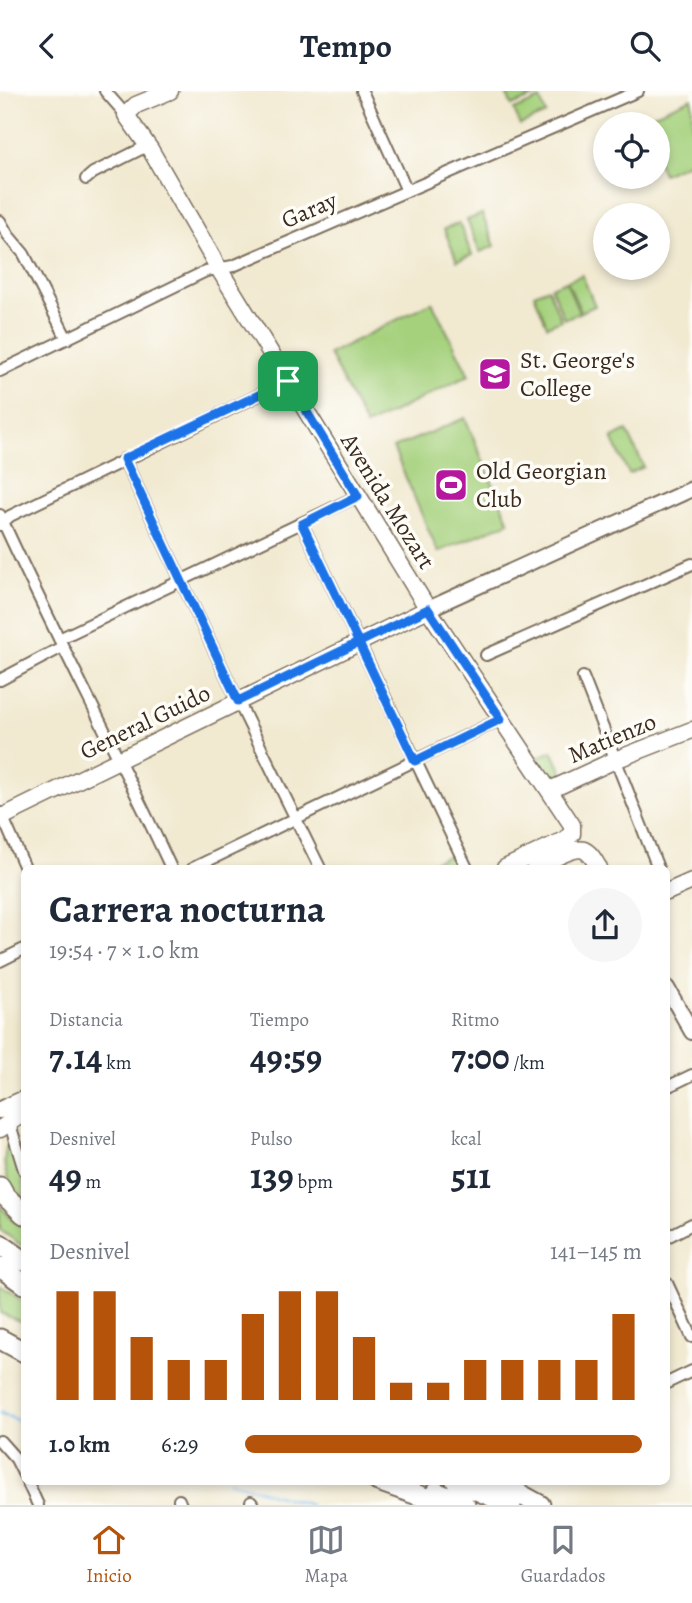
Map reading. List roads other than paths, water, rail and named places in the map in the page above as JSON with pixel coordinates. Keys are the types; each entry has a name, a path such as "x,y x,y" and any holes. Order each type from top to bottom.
{"highway":[{"path":"0,1187 5,1196 21,1211"},
{"path":"0,1244 21,1259"},
{"path":"0,1267 21,1282"},
{"path":"0,1339 21,1350"},
{"path":"389,1485 446,1505"},
{"path":"419,1485 465,1505"},
{"path":"465,1485 511,1505"},
{"path":"503,1485 540,1505"}],"main road":[{"path":"126,115 136,105 170,91"},
{"name":"Avenida Mozart","path":"126,115 428,609 572,825 572,834 566,839 511,865"},
{"name":"General Guido","path":"1,816 428,609 692,489"},
{"name":"Matienzo","path":"550,790 615,760 692,730"},
{"path":"541,865 573,850 588,852 597,865"},
{"path":"670,890 692,881"},
{"path":"670,993 692,1032"}],"street":[{"name":"Avenida Mozart","path":"105,91 126,115"},
{"path":"362,91 407,191"},
{"name":"Garay","path":"0,371 206,271 233,266 638,91"},
{"path":"86,180 93,173 147,146"},
{"path":"0,221 4,236 24,254 67,339"},
{"path":"170,865 121,760 1,520 288,381"},
{"path":"124,459 319,865"},
{"path":"0,680 61,643 358,496"},
{"path":"302,524 466,865"},
{"path":"486,655 692,564"},
{"path":"583,677 657,865"},
{"path":"198,865 501,719"},
{"path":"1,816 24,865"},
{"path":"0,961 21,950"},
{"path":"670,1086 692,1075"},
{"path":"12,1114 21,1156"},
{"path":"670,1235 692,1224"},
{"path":"670,1289 692,1337"},
{"path":"670,1382 692,1371"},
{"path":"0,1441 21,1469"},
{"path":"29,1485 38,1505"}],"waterway":[{"path":"0,1413 21,1422"},
{"path":"242,1485 310,1505"}],"place":[{"name":"St. George's College","path":"495,374"},
{"name":"Old Georgian Club","path":"451,485"}]}
